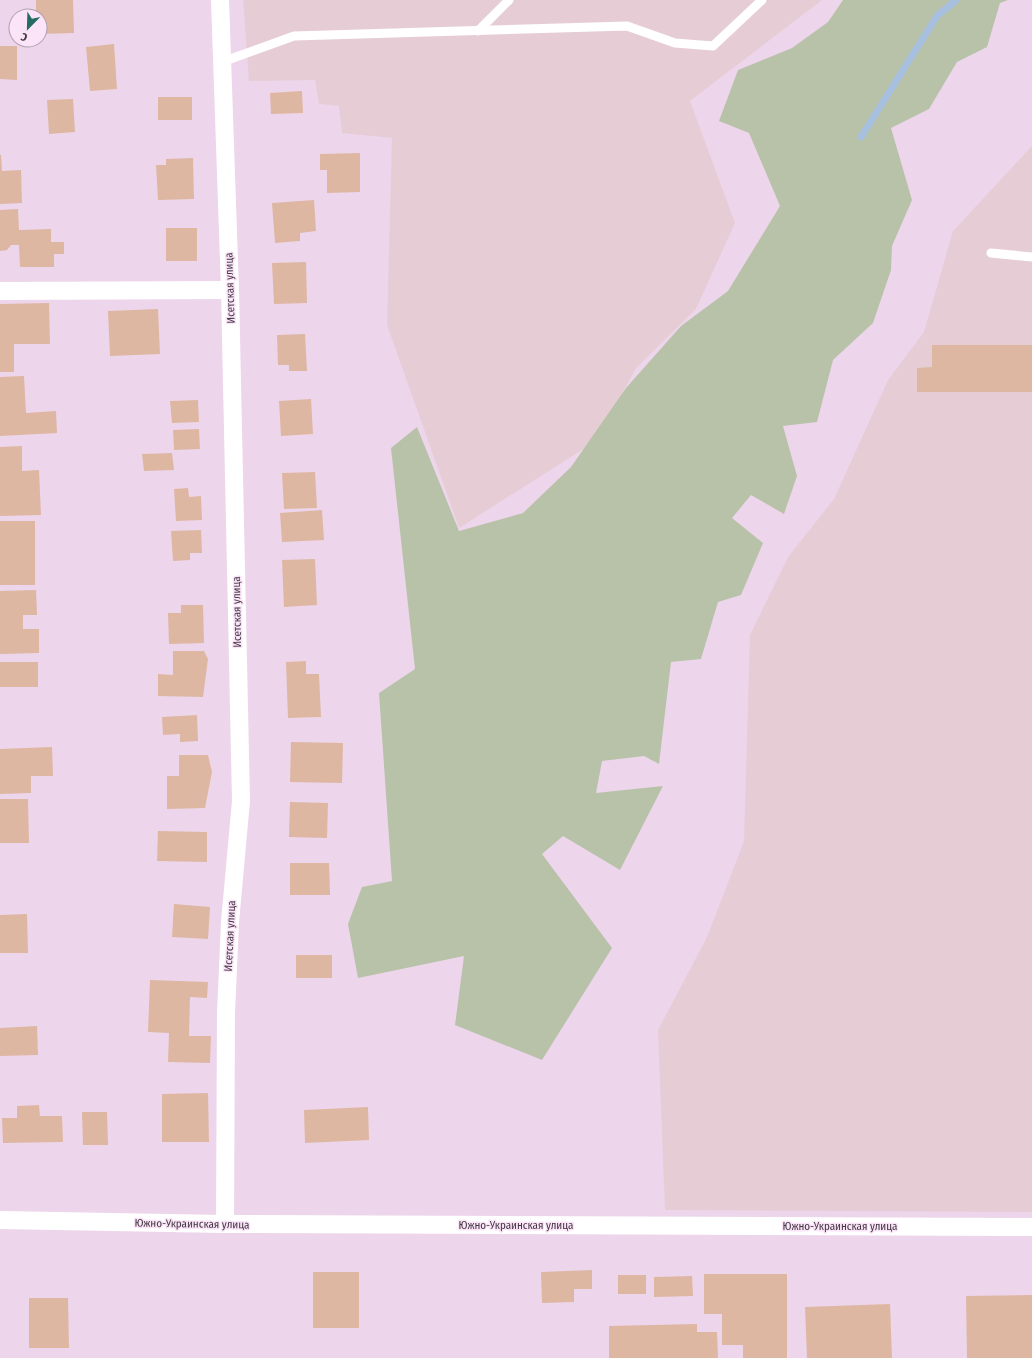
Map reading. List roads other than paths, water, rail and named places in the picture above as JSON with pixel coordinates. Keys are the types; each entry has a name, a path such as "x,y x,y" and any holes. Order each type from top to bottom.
{"street":[{"name":"Исетская улица","path":"220,0 230,290 241,801 230,922 226,1013 225,1224"},
{"path":"0,291 230,290"},
{"name":"Южно-Украинская улица","path":"0,1220 225,1224 1032,1227"}],"lane":[{"path":"478,31 509,0"},
{"path":"222,62 294,36 627,26 675,43 713,46 762,0"},
{"path":"990,252 1032,258"}],"waterway":[{"path":"861,137 937,16 956,0"}]}
